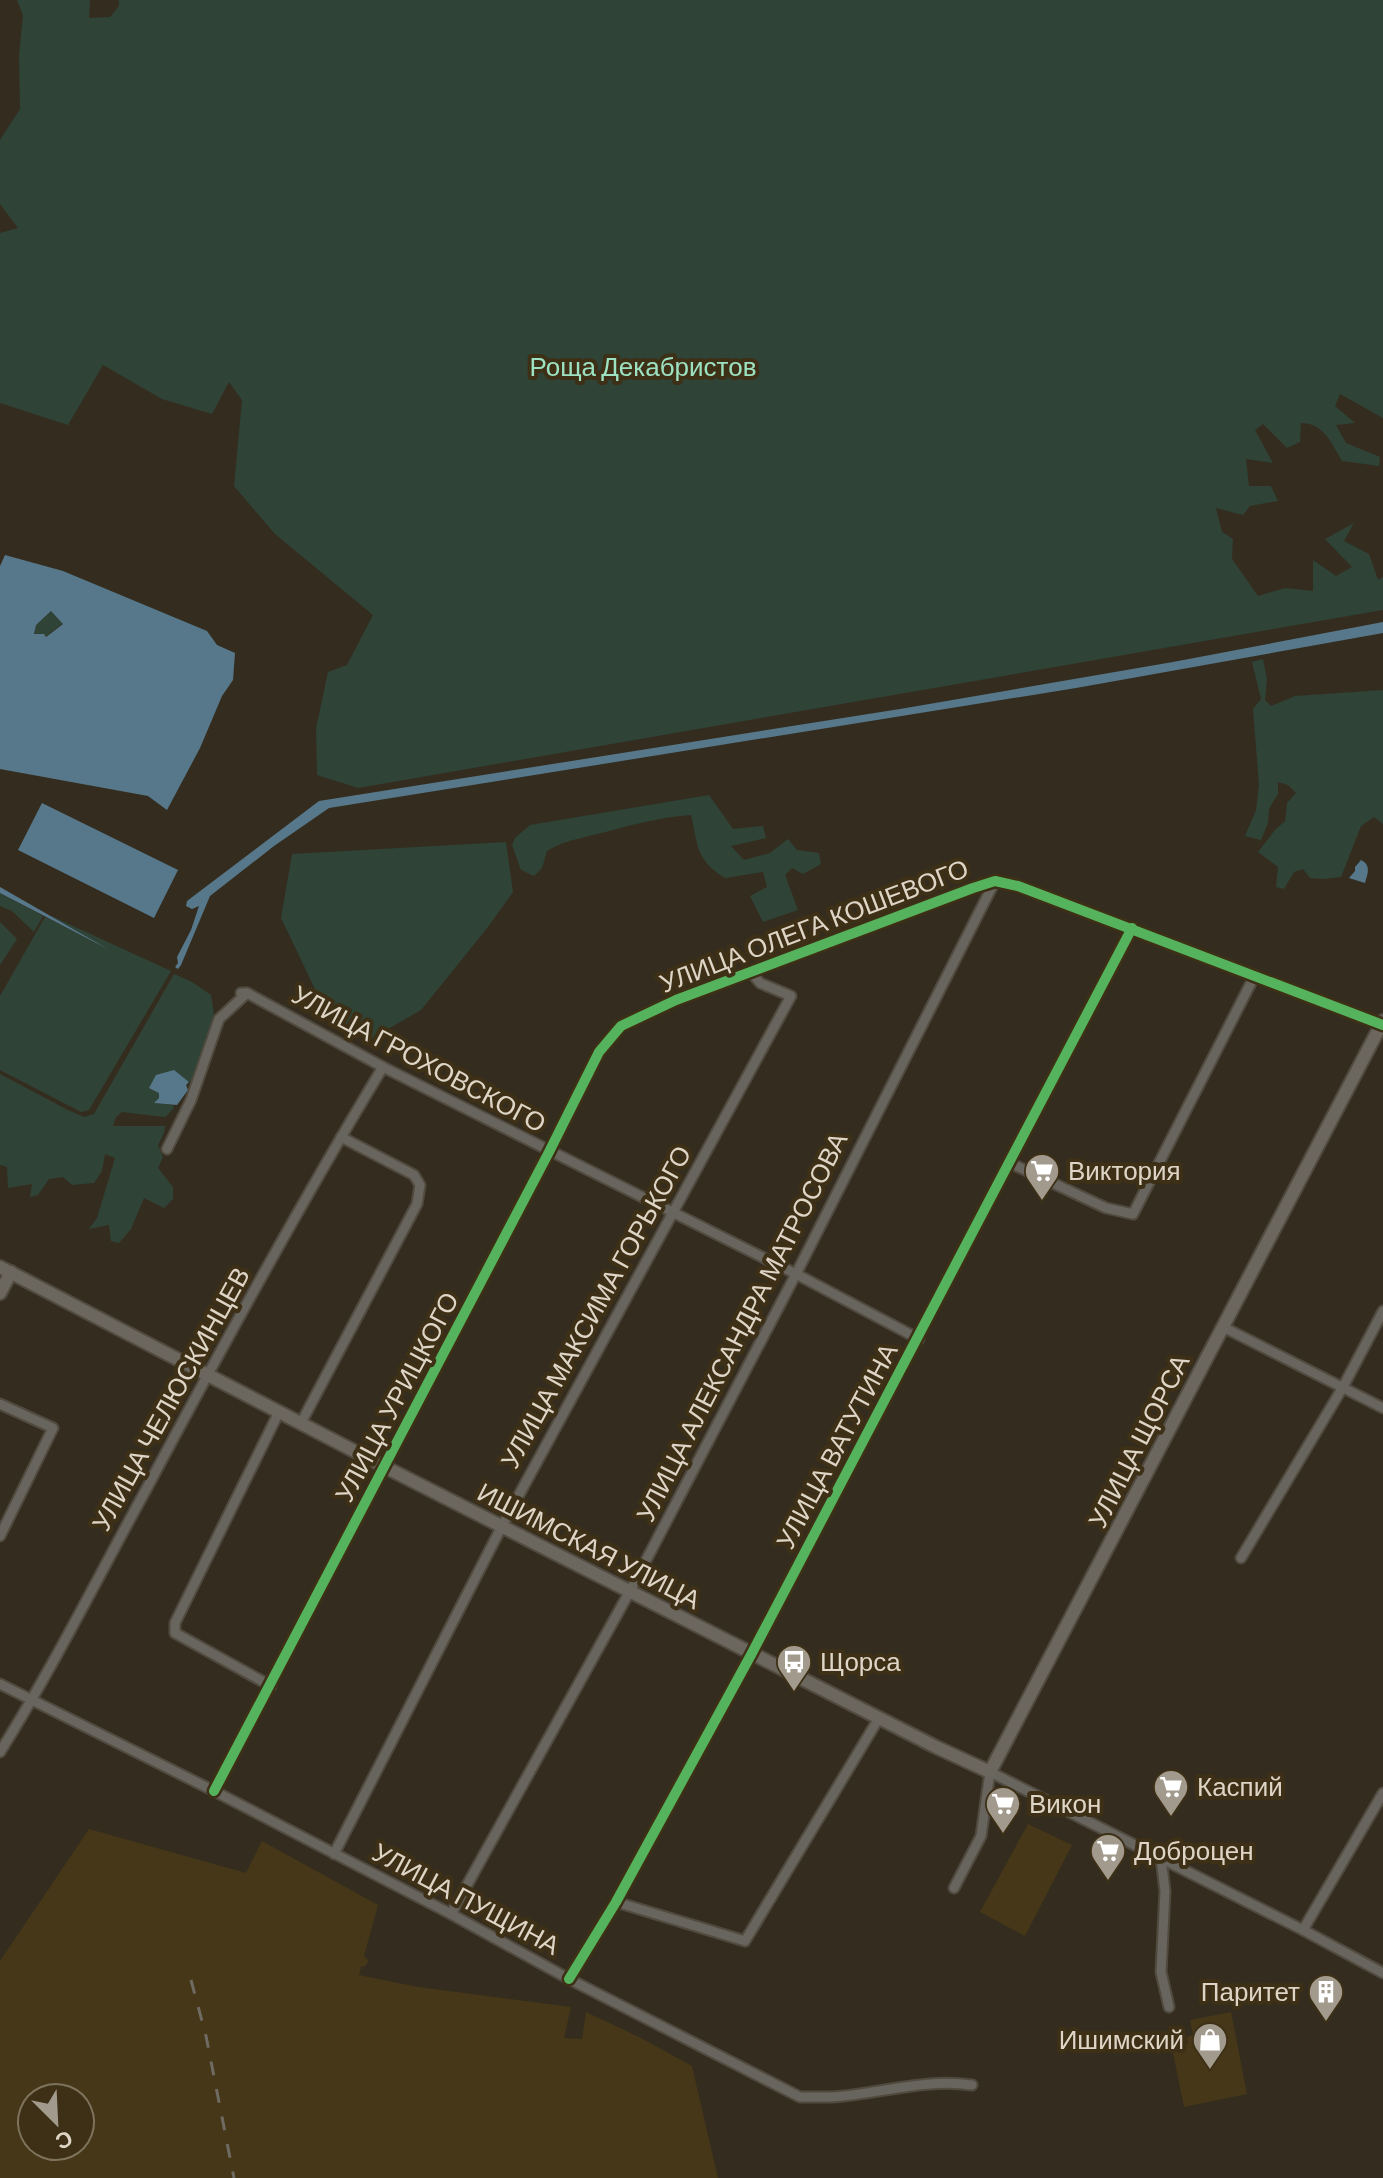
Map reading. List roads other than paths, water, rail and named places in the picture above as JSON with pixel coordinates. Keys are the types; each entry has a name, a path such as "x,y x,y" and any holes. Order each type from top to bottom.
{"main road":[{"name":"УЛИЦА ЩОРСА","path":"990,1772 1382,1024"},
{"name":"ИШИМСКАЯ УЛИЦА","path":"6,1269 385,1467 990,1772"},
{"path":"0,1293 6,1269"}],"street":[{"name":"УЛИЦА ОЛЕГА КОШЕВОГО","path":"621,1026 676,1000 995,881 1018,886 1132,928 1382,1024"},
{"name":"УЛИЦА АЛЕКСАНДРА МАТРОСОВА","path":"451,1914 630,1591 796,1274 995,881"},
{"name":"УЛИЦА ВАТУТИНА","path":"569,1979 616,1902 752,1653 1132,928"},
{"name":"УЛИЦА МАКСИМА ГОРЬКОГО","path":"334,1854 502,1526 791,996 760,983 751,972"},
{"path":"1010,1163 1106,1208 1133,1214 1255,975"},
{"name":"УЛИЦА ГРОХОВСКОГО","path":"167,1149 191,1100 219,1019 244,993 383,1067 919,1339"},
{"name":"УЛИЦА УРИЦКОГО","path":"214,1791 599,1052 621,1026"},
{"name":"УЛИЦА ЧЕЛЮСКИНЦЕВ","path":"0,1752 32,1700 208,1374 383,1067"},
{"path":"301,1423 417,1204 420,1185 414,1175 341,1137"},
{"path":"1241,1558 1343,1387 1383,1311"},
{"path":"1223,1327 1383,1408"},
{"path":"0,1404 53,1428 0,1536"},
{"path":"271,1686 175,1633 175,1623 279,1412"},
{"name":"УЛИЦА ПУЩИНА","path":"0,1684 214,1791 800,2097 832,2097 929,2083 972,2085"},
{"path":"616,1902 745,1941 879,1718"},
{"name":"ИШИМСКАЯ УЛИЦА","path":"990,1772 1383,1973"},
{"name":"УЛИЦА ЩОРСА","path":"954,1888 981,1836 990,1772"},
{"path":"1303,1930 1383,1793"},
{"path":"1161,1858 1165,1891 1161,1972 1169,2007"}],"water":[{"path":"5,555 63,571 207,631 217,645 235,653 233,680 222,696 200,748 167,810 148,796 0,769 0,566","holes":["51,611 63,624 46,637 44,634 34,634 36,625"]},
{"path":"1383,622 1383,633 1076,688 329,808 210,896 181,965 178,969 175,967 199,906 192,909 186,906 187,901 319,801 900,709"},
{"path":"42,803 178,870 154,918 18,850"},
{"path":"1361,860 1367,867 1365,883 1349,878"},
{"path":"0,887 108,949 0,893"},
{"path":"174,1070 189,1082 186,1085 188,1090 177,1105 154,1103 159,1093 149,1088 156,1075"}],"railway":[{"path":"191,1980 206,2036 234,2178"}],"place":[{"name":"Виктория","path":"1042,1202"},
{"name":"Щорса","path":"794,1693"},
{"name":"Каспий","path":"1171,1818"},
{"name":"Викон","path":"1003,1835"},
{"name":"Доброцен","path":"1108,1882"},
{"name":"Паритет","path":"1326,2023"},
{"name":"Ишимский","path":"1210,2071"}],"park label":[{"name":"Роща Декабристов","path":"643,367"}]}
